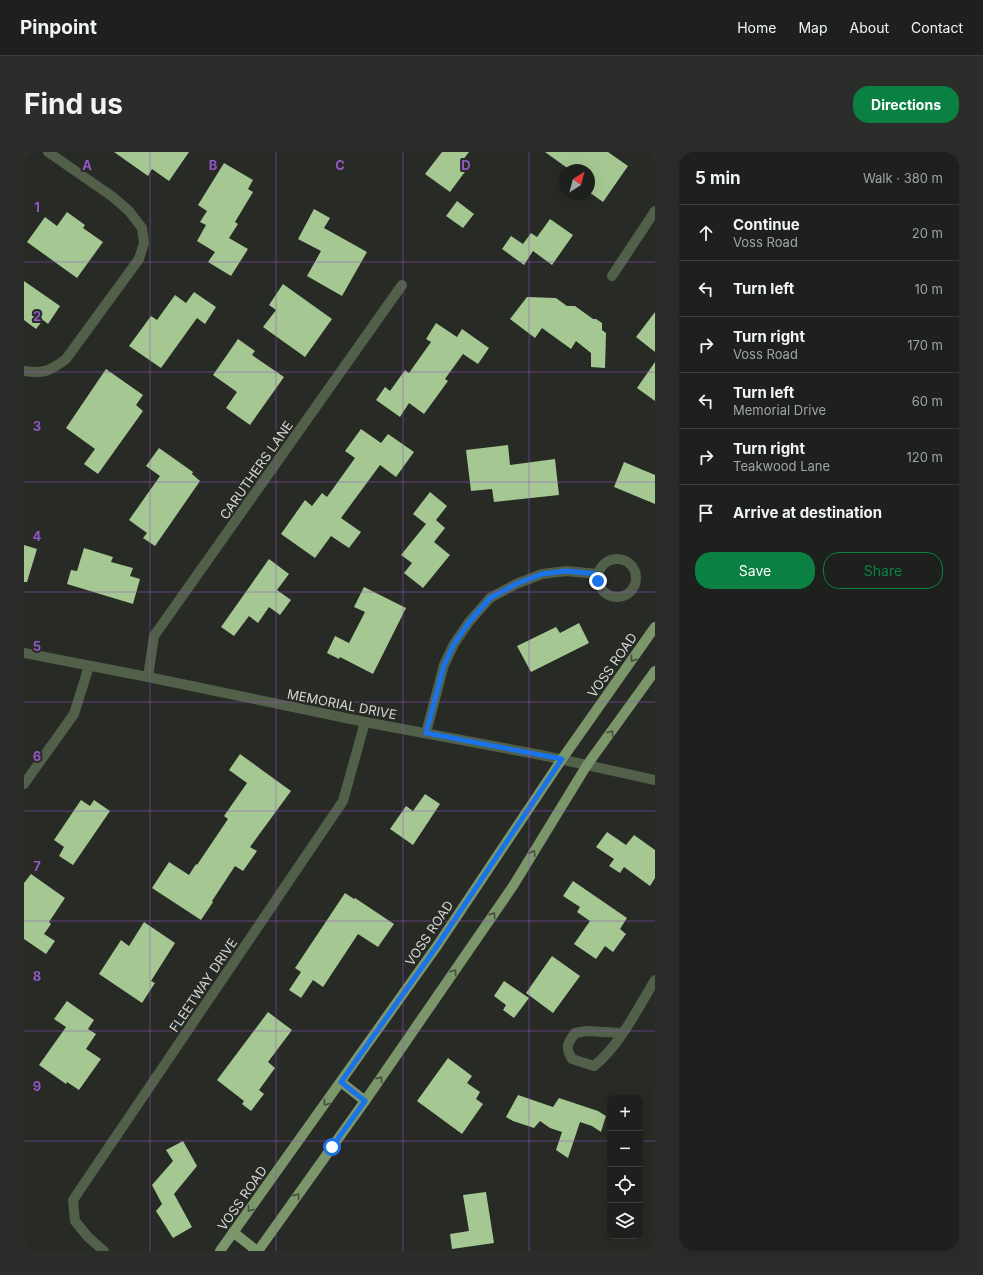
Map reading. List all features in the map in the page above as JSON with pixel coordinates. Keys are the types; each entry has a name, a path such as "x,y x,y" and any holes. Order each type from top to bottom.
{"main road":[{"name":"VOSS ROAD","path":"220,1251 437,946 562,759 655,627"},
{"path":"233,1232 257,1251 365,1101 513,886 588,765 655,671"},
{"path":"341,1082 365,1101"}],"street":[{"path":"24,371 36,373 52,369 66,360 139,259 144,243 142,228 129,211 113,197 48,152"},
{"path":"612,276 655,212"},
{"name":"CARUTHERS LANE","path":"148,678 154,636 402,285"},
{"path":"426,733 444,665 454,644 469,622 490,598 516,584 542,574 566,571 598,574"},
{"name":"MEMORIAL DRIVE","path":"24,653 365,722 562,759 655,780"},
{"path":"24,784 74,714 89,666"},
{"name":"FLEETWAY DRIVE","path":"104,1251 88,1237 75,1221 73,1200 343,801 365,722"},
{"path":"622,1033 586,1031 575,1033 568,1043 567,1051 572,1059 594,1066 603,1059 617,1042 655,980"}],"building":[{"path":"114,152 189,152 169,181 152,169 148,176"},
{"path":"442,152 469,152 463,160 470,165 450,192 425,174"},
{"path":"545,152 608,152 628,166 603,202 595,196 595,164 562,164"},
{"path":"224,163 253,180 248,189 253,192 235,222 238,224 229,238 248,249 231,276 208,262 215,252 197,241 206,225 200,222 207,211 198,205"},
{"path":"457,201 474,214 463,228 446,216"},
{"path":"314,209 330,218 324,228 367,252 342,296 307,276 321,251 298,239"},
{"path":"67,212 85,225 83,228 103,242 77,278 27,242 45,217 57,226"},
{"path":"550,219 573,235 552,265 533,251 524,265 502,249 511,236 523,244 531,233 537,237"},
{"path":"24,281 60,306 48,324 43,320 36,329 24,320"},
{"path":"283,284 332,319 305,357 263,327 276,310 269,305"},
{"path":"194,292 216,307 205,324 197,318 161,368 129,346 151,316 157,320 175,295 186,303"},
{"path":"527,297 556,298 567,306 575,306 593,319 596,319 602,323 602,330 606,333 605,368 591,367 591,353 576,341 571,349 542,328 535,338 510,319"},
{"path":"655,312 655,352 636,337"},
{"path":"436,323 457,337 462,329 489,348 478,364 463,354 445,379 448,381 424,414 409,403 400,417 376,400 385,387 390,391 405,370 409,373 431,342 426,339"},
{"path":"238,339 255,351 252,355 284,377 250,425 226,408 237,392 213,375"},
{"path":"655,362 655,401 637,388"},
{"path":"106,369 143,395 136,405 143,411 98,474 84,464 95,449 66,428"},
{"path":"361,429 381,443 388,434 414,452 396,477 380,465 341,518 361,532 349,548 331,536 315,558 281,534 305,500 312,506 322,493 327,497 355,458 345,451"},
{"path":"508,445 510,465 555,459 559,495 494,502 492,489 471,491 466,450"},
{"path":"159,448 193,472 192,474 200,481 155,546 143,538 147,533 129,520 160,476 146,466"},
{"path":"624,462 655,475 655,504 614,487"},
{"path":"430,492 447,506 436,520 445,528 434,542 450,555 423,588 404,573 412,563 401,555 426,524 413,514"},
{"path":"24,545 37,549 27,582 24,582"},
{"path":"84,548 113,557 111,562 133,568 130,576 140,579 133,604 67,584 71,570 77,571"},
{"path":"269,559 289,574 277,590 291,600 280,615 269,607 258,623 249,616 234,636 221,627"},
{"path":"364,587 406,608 373,674 340,657 339,659 327,653 335,636 349,643 365,612 354,607"},
{"path":"579,623 589,643 531,672 517,646 556,627 560,633"},
{"path":"240,754 291,791 250,847 257,851 243,871 235,866 201,920 152,888 169,862 189,875 228,819 224,816 247,783 229,770"},
{"path":"425,794 440,804 413,845 390,829 406,806 413,811"},
{"path":"81,800 90,806 94,800 110,811 73,865 59,856 64,847 54,840"},
{"path":"607,832 626,845 634,835 655,850 655,878 650,886 624,867 620,873 609,866 614,859 596,847"},
{"path":"31,874 65,898 49,922 51,924 44,934 55,941 46,954 24,939 24,883"},
{"path":"573,881 627,918 620,929 626,934 613,952 605,946 596,959 574,944 590,921 577,912 580,907 563,896"},
{"path":"345,893 394,924 378,947 358,934 323,987 313,980 301,998 289,990 301,972 295,968"},
{"path":"144,922 175,943 151,981 155,983 142,1003 99,974 121,940 129,946"},
{"path":"552,956 580,976 553,1013 526,993"},
{"path":"504,981 529,998 514,1018 503,1010 506,1005 494,996"},
{"path":"67,1001 94,1020 88,1029 96,1034 86,1049 101,1059 79,1090 67,1082 66,1084 39,1065 66,1027 54,1019"},
{"path":"268,1012 292,1030 268,1062 275,1068 259,1090 264,1094 251,1111 242,1104 244,1101 217,1080"},
{"path":"448,1058 472,1076 467,1083 480,1092 476,1099 483,1104 462,1134 417,1101"},
{"path":"518,1095 553,1107 559,1098 598,1111 606,1116 601,1132 592,1126 580,1122 568,1158 556,1150 562,1132 550,1128 540,1121 534,1128 506,1117"},
{"path":"183,1141 197,1166 174,1194 192,1227 173,1238 156,1211 162,1204 152,1185 173,1161 166,1150"},
{"path":"486,1192 494,1243 452,1249 450,1234 469,1231 463,1195"}],"route":[{"path":"332,1147 365,1101 341,1082 437,946 562,759 426,733 444,665 454,644 469,622 490,598 516,584 542,574 566,571 598,574 598,581"}]}
